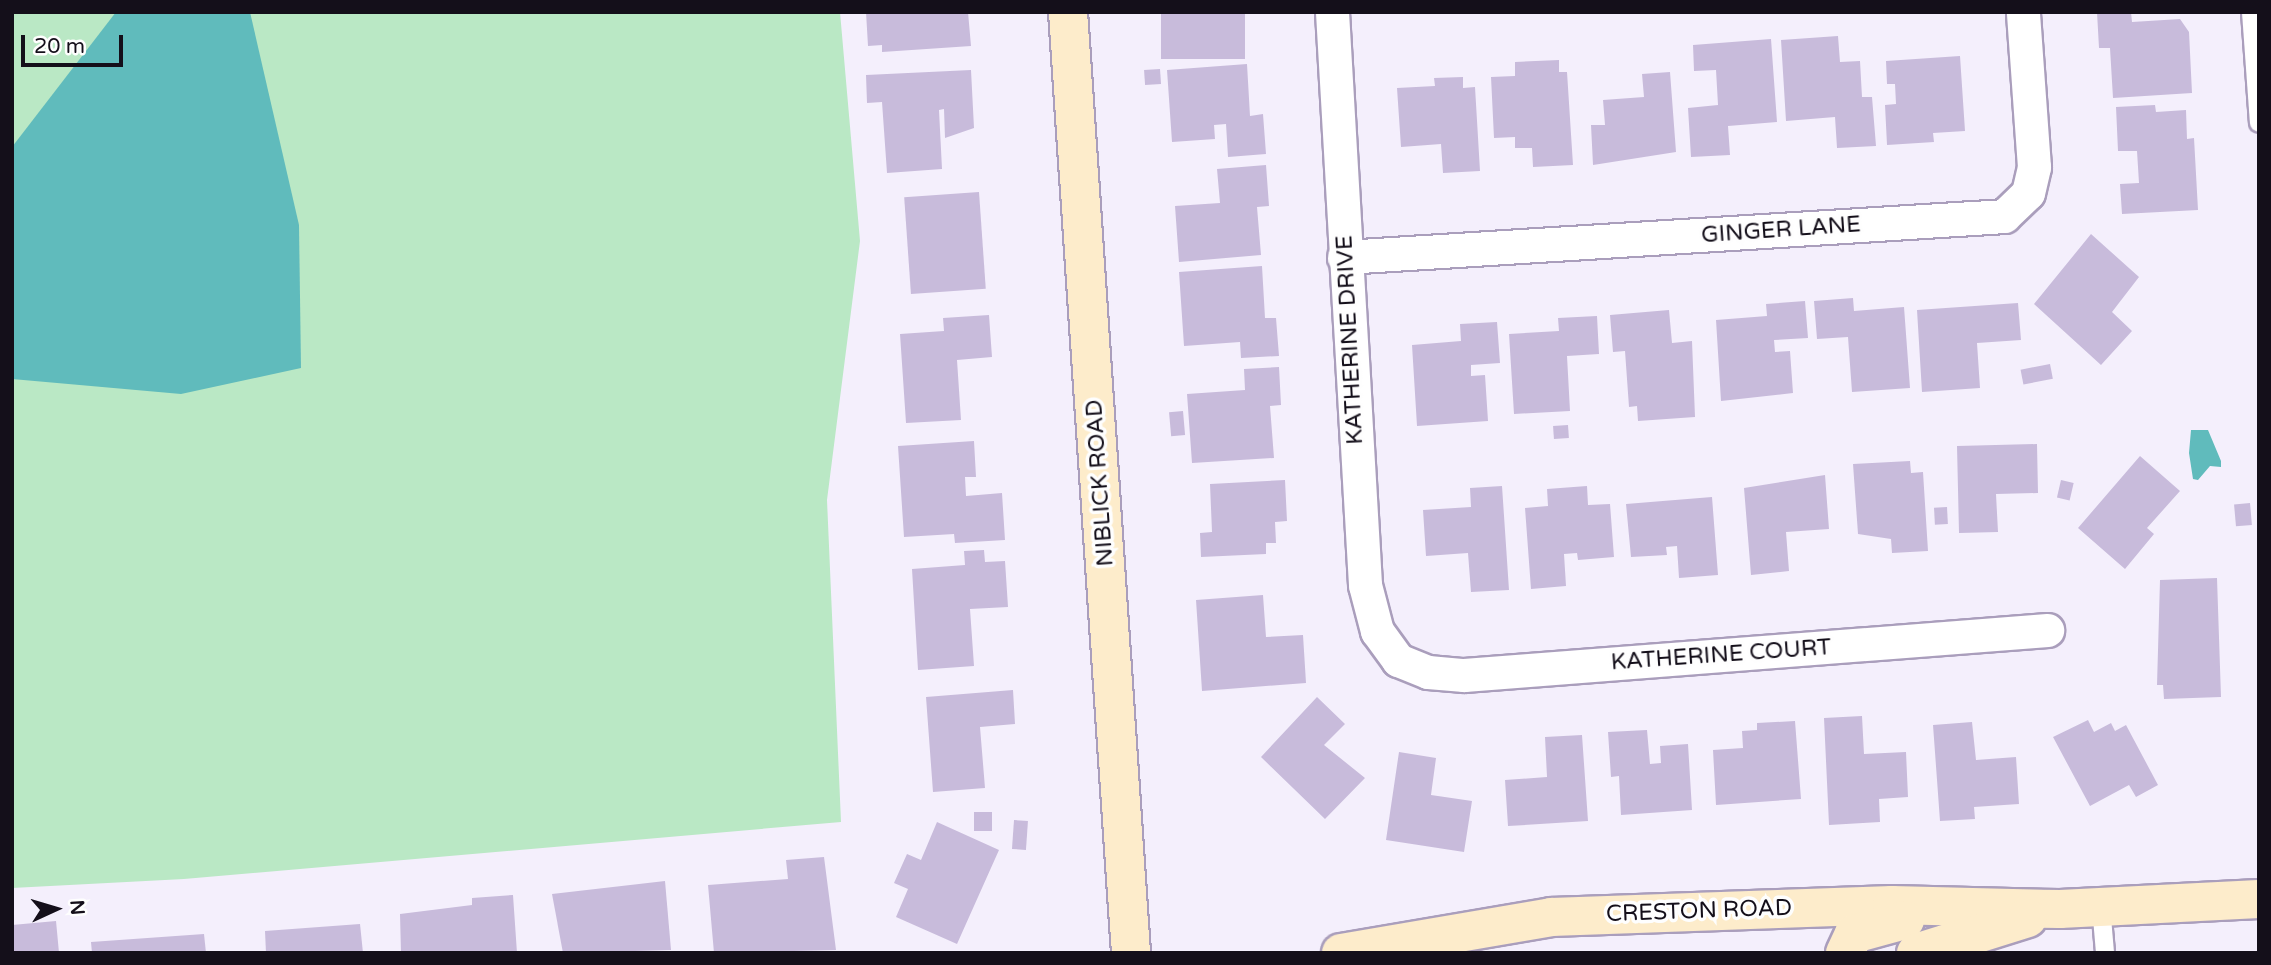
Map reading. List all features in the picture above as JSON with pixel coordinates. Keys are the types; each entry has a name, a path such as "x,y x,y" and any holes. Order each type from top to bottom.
{"main road":[{"name":"NIBLICK ROAD","path":"1068,12 1132,953"},
{"name":"CRESTON ROAD","path":"1341,953 1551,917 1892,905 2060,909 2259,899"},
{"path":"1845,953 1854,934 1870,926 1986,907"},
{"name":"CRESTON ROAD","path":"1916,953 2060,909"}],"street":[{"name":"KATHERINE DRIVE","path":"1332,12 1344,257 1365,585 1377,631 1398,660"},
{"name":"GINGER LANE","path":"1344,257 2004,216 2028,193 2034,167 2023,12"},
{"name":"KATHERINE COURT","path":"1398,660 1427,673 1464,676 2047,630"}],"lane":[{"path":"2251,12 2259,124"},
{"path":"2101,906 2105,953"}],"green space":[{"path":"12,12 840,12 860,241 827,500 841,822 184,879 12,888"}],"water":[{"path":"116,12 250,12 299,225 301,368 181,394 12,379 12,147"},
{"path":"2191,430 2208,430 2221,461 2221,467 2210,466 2198,480 2193,479 2189,453"}],"building":[{"path":"866,12 968,12 971,46 882,52 882,45 868,46"},
{"path":"1161,12 1245,12 1245,59 1161,59"},
{"path":"2097,12 2131,12 2132,22 2180,19 2189,32 2192,93 2113,98 2110,48 2099,48"},
{"path":"1838,36 1840,62 1860,61 1862,97 1872,97 1876,146 1837,148 1835,117 1786,121 1781,40"},
{"path":"1771,39 1777,122 1728,126 1730,155 1691,157 1688,108 1718,105 1716,70 1694,71 1693,45"},
{"path":"1960,56 1965,131 1933,133 1934,142 1887,145 1885,105 1896,104 1895,84 1887,84 1886,61"},
{"path":"1559,60 1559,72 1567,72 1573,165 1533,167 1532,148 1515,148 1515,137 1494,138 1491,77 1515,76 1515,62"},
{"path":"1247,64 1250,116 1263,114 1266,154 1228,157 1226,124 1214,125 1215,139 1172,142 1167,70"},
{"path":"1160,69 1161,84 1145,85 1144,70"},
{"path":"971,70 974,128 945,138 944,109 939,110 942,169 887,173 882,102 867,103 866,75"},
{"path":"1670,72 1676,152 1593,165 1591,125 1605,125 1603,100 1644,97 1642,74"},
{"path":"1463,77 1463,88 1475,87 1480,171 1443,173 1441,144 1401,147 1397,88 1435,86 1434,78"},
{"path":"2155,105 2156,112 2186,110 2187,139 2194,138 2198,210 2122,214 2120,184 2139,183 2137,151 2118,151 2116,107"},
{"path":"1266,165 1269,206 1257,207 1261,255 1179,262 1175,206 1220,203 1217,169"},
{"path":"979,192 986,289 911,294 904,197"},
{"path":"2091,234 2139,277 2112,312 2132,331 2101,365 2034,304"},
{"path":"1262,266 1265,318 1276,318 1279,356 1241,358 1240,342 1184,346 1179,272"},
{"path":"1853,298 1854,311 1904,307 1910,388 1852,392 1848,337 1817,339 1814,301"},
{"path":"1805,301 1808,338 1774,340 1775,352 1790,351 1793,393 1721,401 1716,320 1767,316 1766,304"},
{"path":"2018,303 2021,340 1977,343 1980,388 1922,392 1917,310"},
{"path":"1669,310 1672,343 1692,341 1695,417 1638,421 1637,406 1629,407 1625,351 1613,352 1610,315"},
{"path":"989,315 992,357 957,360 961,420 906,423 900,334 944,331 943,318"},
{"path":"1597,316 1599,354 1567,356 1570,411 1514,414 1509,334 1559,331 1558,318"},
{"path":"1497,322 1500,363 1471,365 1471,376 1485,375 1488,421 1417,426 1412,345 1461,341 1460,324"},
{"path":"2050,364 2053,379 2023,384 2021,370"},
{"path":"1279,367 1281,405 1270,406 1274,458 1192,463 1187,394 1245,390 1244,369"},
{"path":"1183,411 1185,435 1171,436 1169,412"},
{"path":"1568,425 1569,438 1554,439 1553,426"},
{"path":"974,441 976,477 965,477 966,496 1002,493 1005,540 955,543 954,534 904,537 898,446"},
{"path":"2037,444 2038,493 1996,494 1998,532 1959,533 1957,446"},
{"path":"2140,456 2180,491 2147,528 2154,534 2125,569 2078,528"},
{"path":"1910,461 1911,473 1923,472 1928,551 1892,553 1891,539 1858,534 1853,464"},
{"path":"1825,475 1829,529 1786,532 1789,571 1751,575 1744,488"},
{"path":"1285,480 1287,521 1275,522 1276,543 1266,543 1266,554 1201,557 1200,533 1212,532 1210,484"},
{"path":"2061,480 2074,483 2070,500 2057,498"},
{"path":"1502,486 1509,590 1471,592 1468,553 1426,556 1423,510 1471,507 1470,488"},
{"path":"1587,486 1588,505 1610,504 1614,557 1578,560 1577,553 1564,554 1566,586 1531,589 1525,508 1548,506 1547,489"},
{"path":"1712,497 1718,575 1679,578 1677,546 1666,547 1667,555 1631,557 1626,504"},
{"path":"2250,503 2252,525 2236,526 2234,504"},
{"path":"1947,507 1948,524 1935,525 1934,508"},
{"path":"984,550 985,562 1005,561 1008,607 970,609 974,666 918,670 912,569 965,565 964,551"},
{"path":"2217,578 2221,697 2164,699 2163,685 2157,685 2160,580"},
{"path":"1263,595 1266,637 1303,635 1306,683 1202,691 1196,600"},
{"path":"1013,690 1015,724 980,727 985,788 933,792 926,697"},
{"path":"1317,697 1345,724 1324,745 1365,778 1325,819 1261,757"},
{"path":"1862,716 1864,754 1906,752 1908,797 1879,799 1880,822 1829,825 1824,718"},
{"path":"2088,720 2094,732 2111,723 2115,731 2126,725 2158,785 2136,797 2129,785 2090,806 2053,737"},
{"path":"1795,721 1801,799 1716,805 1713,750 1743,748 1742,731 1757,730 1757,723"},
{"path":"1972,722 1976,760 2016,757 2019,804 1974,807 1975,819 1940,821 1933,725"},
{"path":"1647,730 1650,764 1661,763 1660,746 1688,744 1692,810 1621,815 1619,776 1611,777 1608,732"},
{"path":"1582,735 1588,821 1508,826 1505,780 1547,777 1545,737"},
{"path":"1399,752 1436,758 1431,795 1472,801 1464,852 1386,840"},
{"path":"974,812 992,812 992,831 974,831"},
{"path":"1014,820 1028,821 1026,850 1012,849"},
{"path":"937,822 999,850 957,944 896,917 908,889 894,883 907,854 921,860"},
{"path":"824,857 836,950 714,953 708,885 788,879 786,860"},
{"path":"665,881 671,950 563,953 552,894"},
{"path":"513,895 517,953 401,953 400,914 472,905 472,898"},
{"path":"56,921 59,953 12,953 12,925"},
{"path":"360,924 363,953 266,953 265,931"},
{"path":"204,934 206,953 92,953 91,942"}]}
